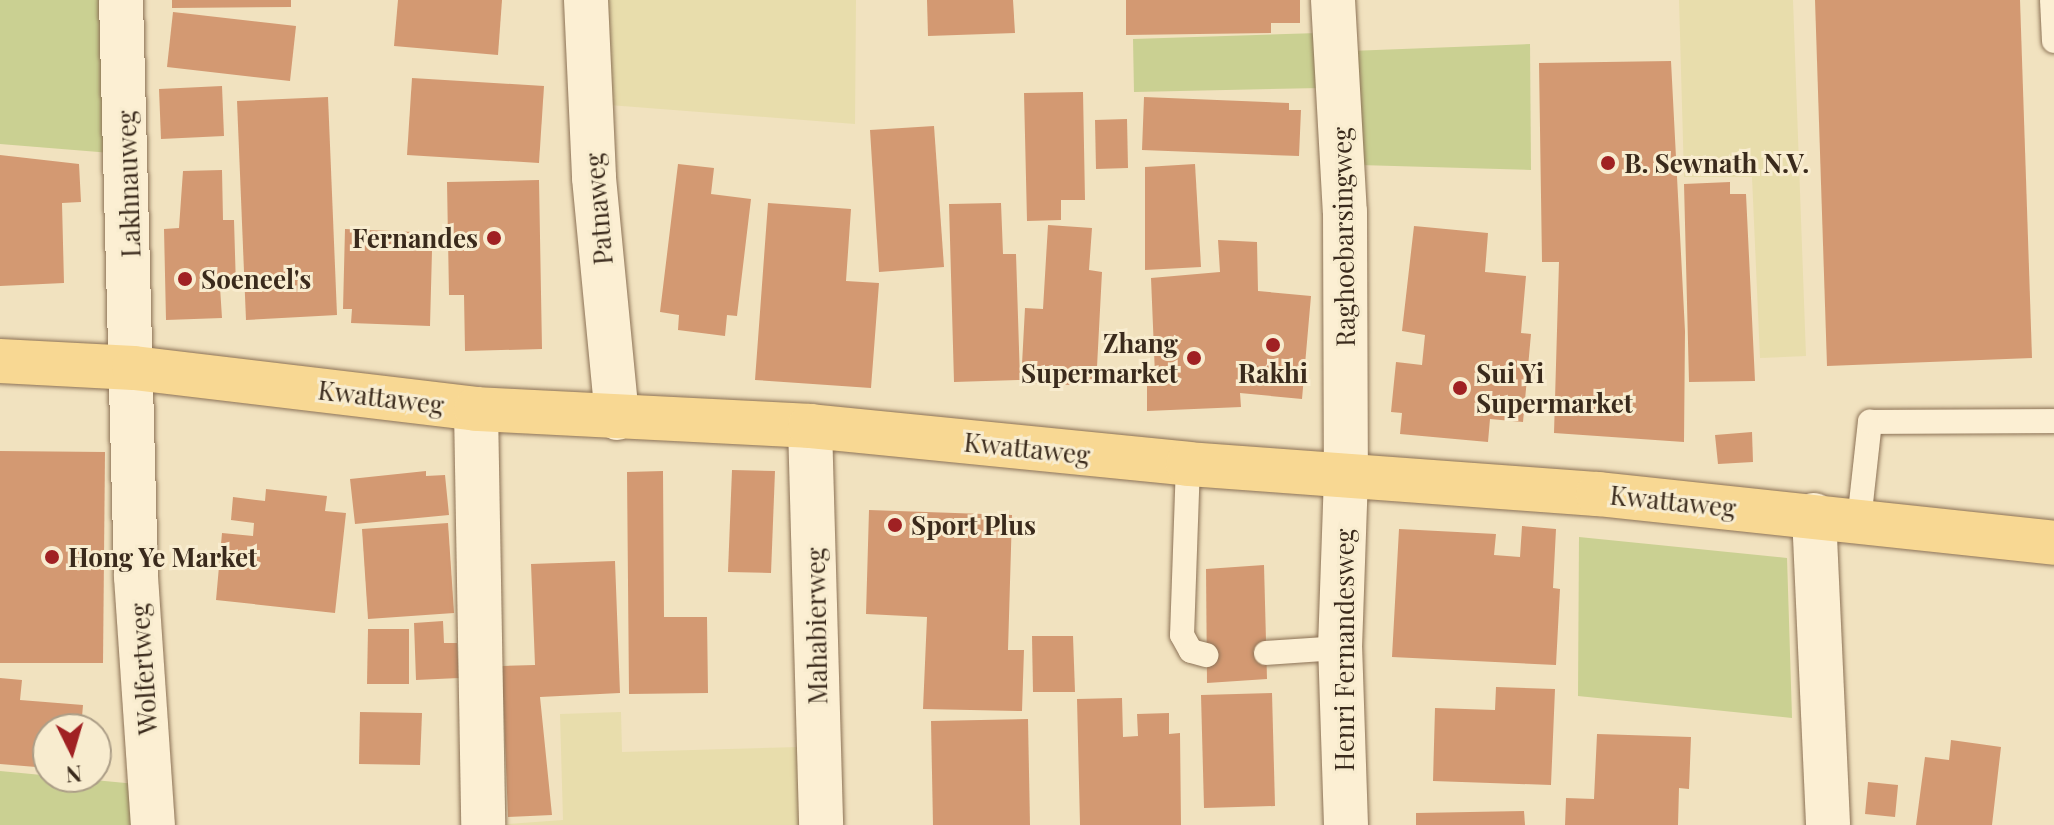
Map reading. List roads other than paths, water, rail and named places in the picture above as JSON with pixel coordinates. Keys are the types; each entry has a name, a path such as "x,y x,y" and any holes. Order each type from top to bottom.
{"main road":[{"name":"Kwattaweg","path":"0,361 134,368 476,409 810,426 1188,464 1346,474 1814,515 2054,543"}],"street":[{"name":"Lakhnauweg","path":"121,0 134,368"},
{"name":"Patnaweg","path":"586,0 594,178 617,418"},
{"name":"Raghoebarsingweg","path":"1333,0 1345,212 1346,474"},
{"name":"Wolfertweg","path":"134,368 136,577 153,825"},
{"path":"476,409 483,825"},
{"name":"Mahabierweg","path":"810,426 821,825"},
{"name":"Henri Fernandesweg","path":"1346,474 1340,648 1346,825"},
{"path":"1814,515 1828,825"}],"lane":[{"path":"2052,0 2054,41"},
{"path":"1859,521 1870,422 2054,421"},
{"path":"1188,464 1182,635 1191,651 1206,655"},
{"path":"1266,653 1340,648"}],"place":[{"name":"B. Sewnath N.V.","path":"1608,163"},
{"name":"Fernandes","path":"494,238"},
{"name":"Soeneel's","path":"185,279"},
{"name":"Rakhi","path":"1273,345"},
{"name":"Zhang Supermarket","path":"1194,358"},
{"name":"Sui Yi Supermarket","path":"1460,388"},
{"name":"Sport Plus","path":"895,525"},
{"name":"Hong Ye Market","path":"52,557"}]}
